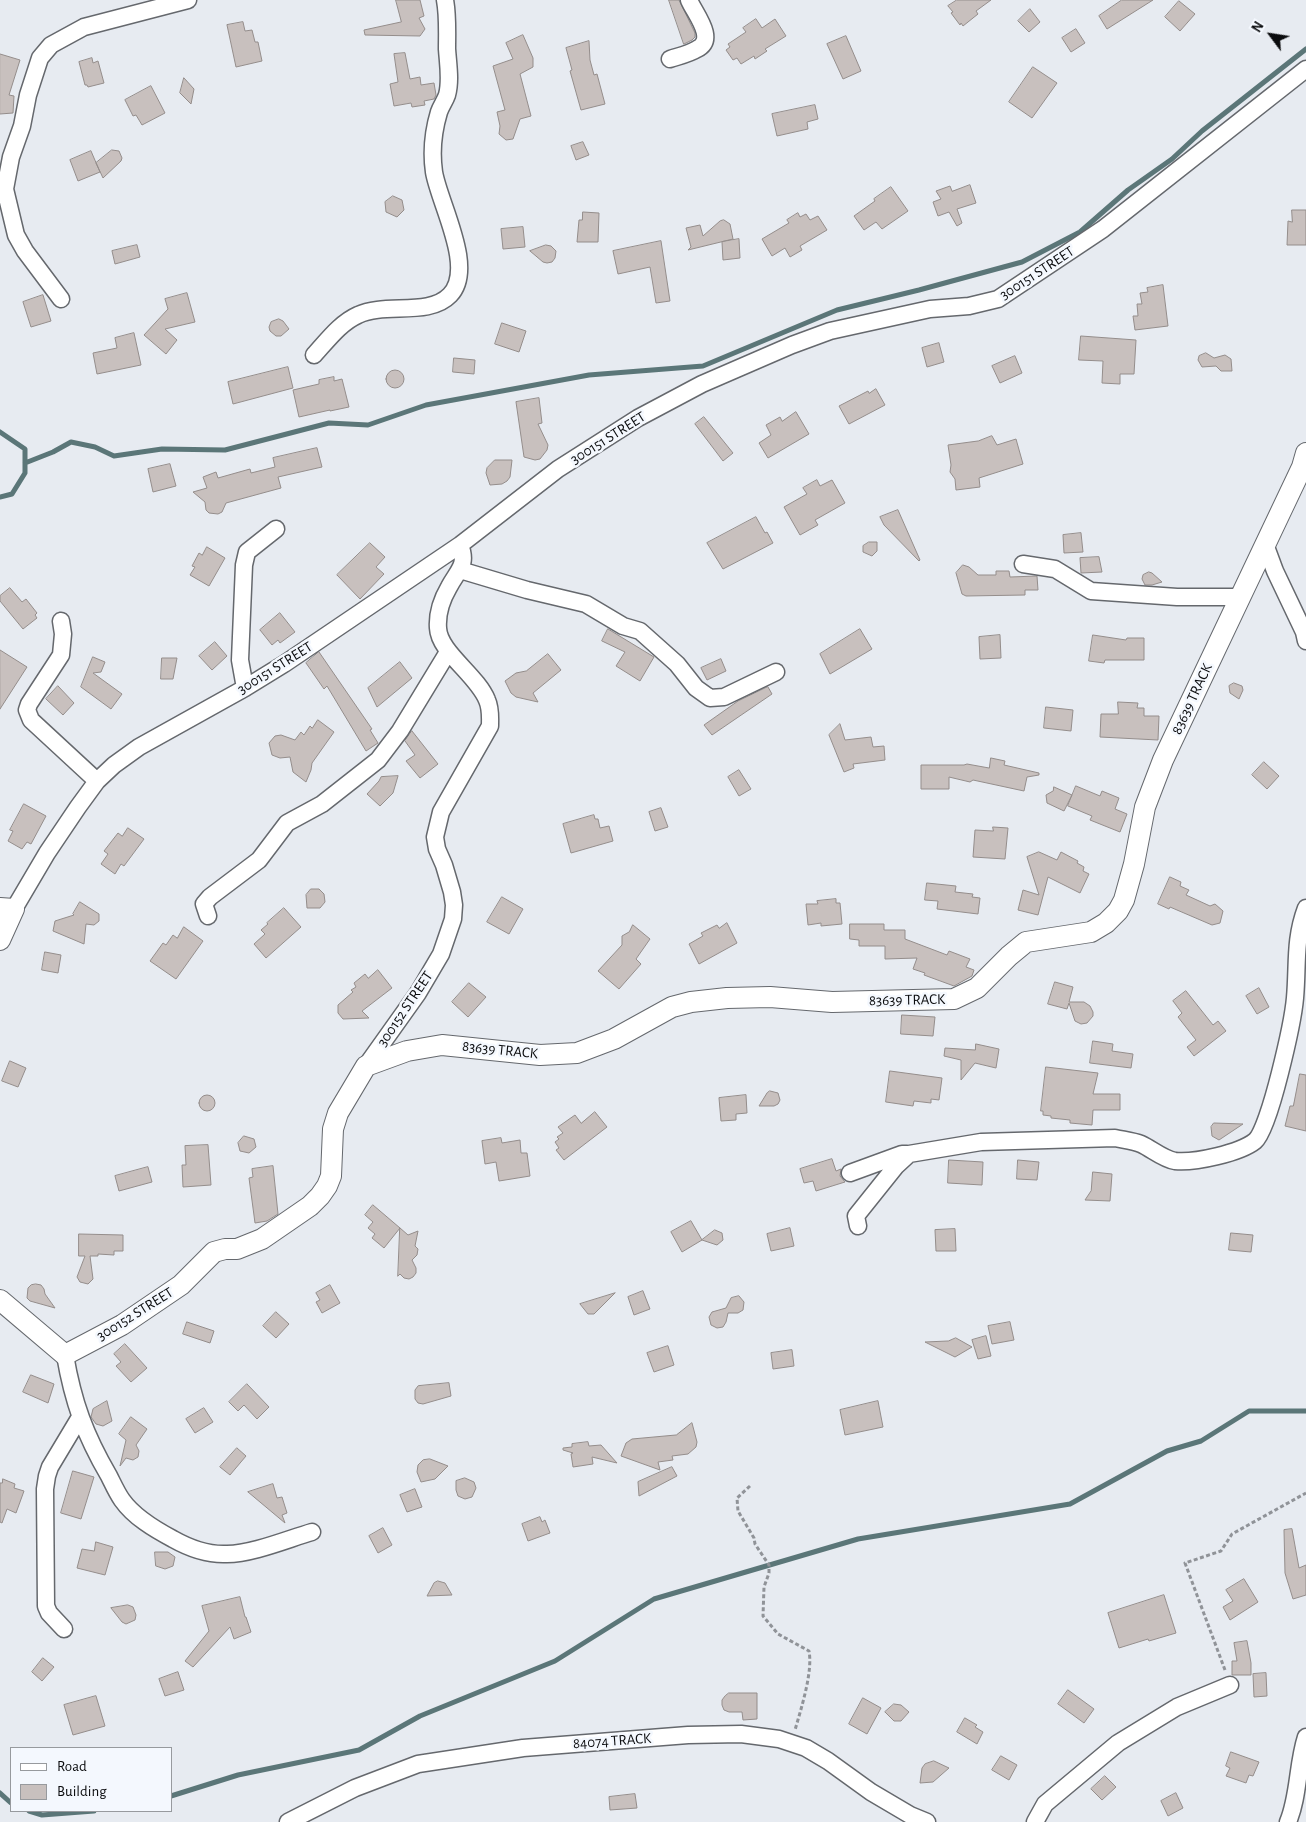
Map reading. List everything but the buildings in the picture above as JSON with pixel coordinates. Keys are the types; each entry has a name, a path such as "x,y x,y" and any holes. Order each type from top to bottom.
{"street":[{"path":"61,299 25,251 16,235 6,189 11,157 22,126 28,95 40,58 51,45 84,27 188,0"},
{"path":"314,355 347,321 360,314 379,309 424,306 441,302 455,288 458,279 458,262 450,222 434,173 432,152 434,132 447,94 445,0"},
{"path":"670,59 699,49 705,43 705,31 689,0"},
{"name":"300151 STREET","path":"0,940 7,908 96,781 139,747 284,664 460,545 558,469 638,418 702,384 830,331 930,309 970,306 998,299 1103,229 1306,69"},
{"name":"83639 TRACK","path":"366,1066 407,1051 442,1045 540,1055 577,1053 614,1038 672,1007 691,1002 727,998 770,997 832,1002 954,999 977,988 1026,942 1091,932 1106,923 1118,911 1124,900 1134,864 1145,807 1153,783 1302,467 1306,453"},
{"path":"245,688 240,660 244,565 247,552 276,529"},
{"path":"1265,544 1275,571 1304,632 1306,641"},
{"path":"460,545 463,558 460,570 527,590 586,604 623,626 640,631 677,664 696,688 710,698 724,697 776,672"},
{"path":"1023,564 1055,569 1090,591 1177,597 1240,597"},
{"name":"300152 STREET","path":"65,1355 122,1325 182,1285 214,1252 246,1247 277,1230 310,1206 327,1186 331,1176 333,1129 338,1113 366,1066 418,993 441,954 452,919 454,905 452,892 434,837 436,826 490,726 491,712 487,699 470,674 448,652 438,629 439,615 449,587 460,570"},
{"path":"61,621 63,634 61,655 29,704 28,714 31,720 96,781"},
{"path":"208,916 204,904 210,897 259,860 287,823 322,804 378,760 400,732 448,652"},
{"path":"850,1173 902,1154 981,1142 1115,1138 1138,1143 1173,1161 1198,1160 1229,1153 1256,1140 1264,1128 1269,1115 1286,1048 1295,999 1297,942 1306,908"},
{"path":"858,1226 856,1216 896,1166 909,1154"},
{"path":"0,1300 65,1355 71,1388 80,1418 122,1500 139,1518 184,1545 205,1552 228,1555 256,1549 312,1532"},
{"path":"64,1629 50,1614 46,1606 45,1489 50,1467 80,1418"},
{"path":"1035,1822 1046,1804 1056,1794 1118,1743 1177,1707 1230,1685"},
{"name":"84074 TRACK","path":"288,1822 355,1788 418,1764 522,1748 688,1735 741,1734 790,1742 806,1748 871,1792 910,1815 927,1822"},
{"path":"1288,1822 1292,1811 1301,1754 1306,1737"}],"path":[{"path":"750,1486 737,1498 738,1510 754,1538 755,1544 769,1565 769,1573 764,1588 763,1616 778,1634 809,1651 810,1659 805,1694 790,1742"},
{"path":"1230,1685 1185,1563 1221,1551 1232,1534 1306,1494"}],"waterway":[{"path":"25,463 53,452 71,442 95,447 114,456 162,449 225,450 329,423 368,425 426,405 589,375 703,366 837,310 1022,262 1080,232 1128,190 1172,159 1202,131 1306,49"},
{"path":"0,432 25,449 25,473 12,494 0,497"},
{"path":"172,1796 238,1775 359,1750 420,1716 555,1661 654,1599 858,1539 1070,1504 1167,1451 1201,1441 1249,1411 1306,1411"},
{"path":"0,1793 10,1802"},
{"path":"32,1812 42,1815 81,1812"}]}
